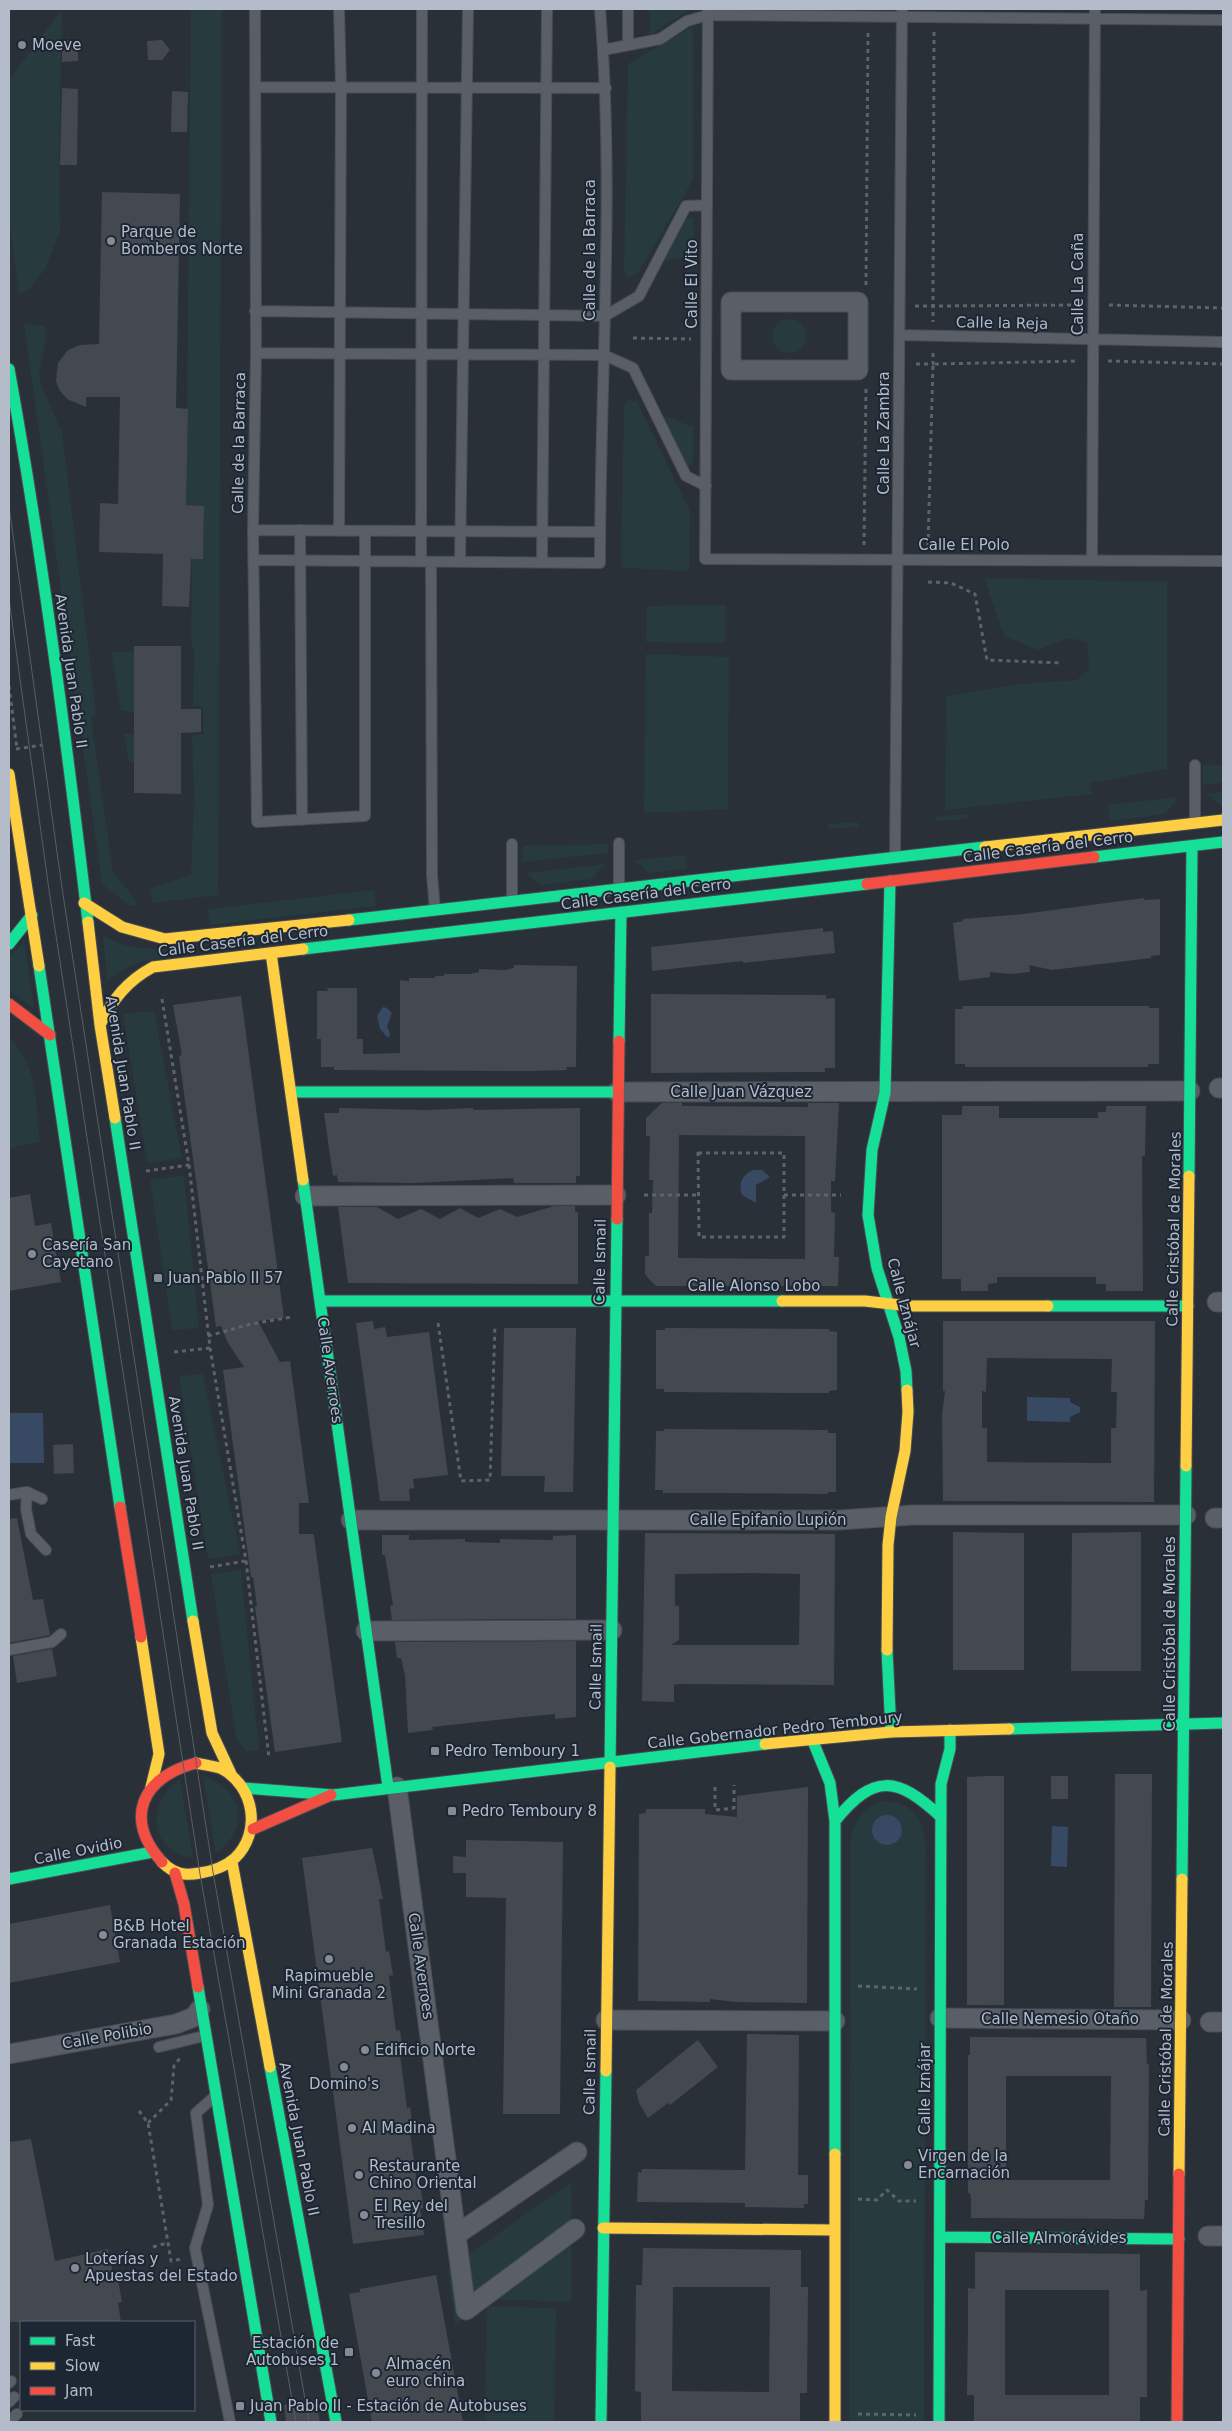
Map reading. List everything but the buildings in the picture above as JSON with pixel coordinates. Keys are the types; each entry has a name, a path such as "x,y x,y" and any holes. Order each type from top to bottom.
{"street":[{"path":"732,302 858,302 858,370 731,370 732,302"},
{"name":"Avenida Juan Pablo II","path":"9,369 30,485 57,673 100,1025 212,1733 232,1776"},
{"path":"9,774 159,1754 151,1787"},
{"name":"Calle Casería del Cerro","path":"84,903 99,915 131,932 165,939 435,911 1223,820"},
{"name":"Calle Casería del Cerro","path":"100,1025 115,995 122,987 135,976 153,967 1223,842"},
{"name":"Calle Cristóbal de Morales","path":"1177,2422 1192,846"},
{"name":"Calle Iznájar","path":"890,881 885,1093 872,1150 868,1215 877,1268 899,1337 906,1371 908,1412 905,1451 891,1517 888,1545 887,1664 891,1732"},
{"name":"Calle Ismail","path":"601,2422 620,912"},
{"path":"9,944 32,915"},
{"name":"Calle Averroes","path":"271,953 366,1631 392,1787 456,2235"},
{"path":"9,1004 50,1035"},
{"name":"Calle Juan Vázquez","path":"291,1092 885,1093 1190,1091"},
{"path":"305,1196 616,1194"},
{"name":"Calle Alonso Lobo","path":"320,1301 865,1301 909,1306 1188,1306"},
{"name":"Calle Epifanio Lupión","path":"351,1520 840,1520 913,1515 1186,1515"},
{"path":"366,1631 612,1630"},
{"name":"Calle Gobernador Pedro Temboury","path":"244,1788 332,1795 812,1739 891,1732 1223,1723"},
{"name":"Calle Iznájar","path":"939,2422 940,1817 941,1784 950,1748 950,1730"},
{"path":"812,1739 830,1783 835,1821 835,2422"},
{"path":"175,1873 188,1875 213,1872 232,1862 240,1853 253,1829 252,1812 244,1788 232,1776 206,1764 183,1765 165,1773 145,1796 140,1821 143,1833 153,1852 175,1873 184,1904 200,2009 217,2094 271,2422"},
{"path":"835,1821 852,1799 870,1788 886,1786 903,1788 922,1798 940,1817"},
{"name":"Calle Gobernador Pedro Temboury","path":"253,1829 332,1795"},
{"name":"Calle Ovidio","path":"9,1879 153,1852"},
{"name":"Avenida Juan Pablo II","path":"232,1862 336,2422"},
{"name":"Calle Polibio","path":"9,2054 184,2022 194,2017 200,2009"},
{"name":"Calle Nemesio Otaño","path":"940,2018 1181,2020"},
{"path":"606,2020 835,2021"},
{"path":"575,2229 466,2310 456,2235 577,2152"},
{"path":"603,2228 835,2230"},
{"name":"Calle Almorávides","path":"940,2237 1179,2239"}],"lane":[{"name":"Calle de la Barraca","path":"255,9 256,353 252,530 600,532"},
{"path":"339,9 341,87 339,530"},
{"path":"422,9 421,531 426,561 432,875 435,911"},
{"path":"460,562 468,9"},
{"path":"253,560 542,563 548,88 547,9"},
{"name":"Calle de la Barraca","path":"542,563 600,563 605,316 606,88 600,9"},
{"path":"628,9 628,45"},
{"path":"603,50 660,39 687,21 708,12 868,17 902,13 934,17 1095,14 1223,20"},
{"name":"Calle El Vito","path":"705,559 708,12"},
{"name":"Calle La Zambra","path":"895,857 902,13"},
{"name":"Calle La Caña","path":"1092,560 1095,14"},
{"path":"255,87 606,88"},
{"path":"255,311 605,316 639,296 686,206 707,205"},
{"name":"Calle la Reja","path":"900,335 1223,342"},
{"path":"256,353 604,355 633,368 686,476 706,486"},
{"path":"252,530 257,822 365,816 366,530"},
{"path":"300,530 302,820"},
{"name":"Calle El Polo","path":"705,559 1223,561"},
{"path":"1195,765 1195,823"},
{"path":"619,890 620,843"},
{"path":"512,844 512,902"},
{"path":"28,1492 26,1509 31,1534 46,1550"},
{"path":"9,1495 28,1492 42,1499"},
{"path":"9,1650 52,1642 61,1634"},
{"path":"159,2047 205,2036"},
{"path":"217,2094 196,2113 208,2205 195,2248 230,2422"}],"path":[{"path":"866,287 868,17"},
{"path":"933,323 934,17"},
{"path":"912,306 1093,304 1223,308"},
{"path":"633,338 706,340"},
{"path":"927,552 933,347"},
{"path":"916,364 1093,361 1223,364"},
{"path":"864,551 866,384"},
{"path":"928,582 951,583 974,594 987,660 1062,663"},
{"path":"9,686 16,749 47,745"},
{"path":"162,999 189,1165 208,1336 246,1560 269,1758"},
{"path":"698,1153 784,1153 784,1195 784,1237 699,1236 698,1153"},
{"path":"143,1171 189,1165"},
{"path":"644,1195 699,1195"},
{"path":"784,1195 841,1195"},
{"path":"208,1336 251,1324 292,1317"},
{"path":"438,1319 461,1481 490,1480 495,1319"},
{"path":"171,1353 210,1348"},
{"path":"204,1568 246,1560"},
{"path":"715,1787 715,1810 734,1808 734,1785"},
{"path":"856,1986 919,1989"},
{"path":"148,2123 171,2100 174,2066 181,2057 181,2050"},
{"path":"139,2111 148,2123 170,2261 189,2258"},
{"path":"857,2199 877,2200 887,2190 899,2200 918,2202"},
{"path":"153,2247 167,2244"},
{"path":"856,2414 918,2415"}],"green space":[{"path":"62,9 59,165 60,232 45,269 30,288 19,294 9,219 9,80"},
{"path":"191,9 222,9 218,895 153,903 150,888 191,875 194,795 192,735 204,734 203,707 193,706 194,653 191,640 192,559 203,559 204,506 182,505 186,500"},
{"path":"650,9 690,9 650,35"},
{"path":"693,26 693,180 638,273 628,278 624,271 628,64"},
{"path":"693,217 694,254 664,262 686,219"},
{"path":"789,319 801,324 806,336 801,348 789,353 777,348 772,336 777,324"},
{"path":"24,324 44,326 47,333 39,372 42,388 62,432 96,712 91,719 113,871 139,905 130,906 102,884"},
{"path":"628,400 637,402 690,511 689,571 621,568 624,405"},
{"path":"663,415 693,427 693,463 687,467"},
{"path":"984,578 1167,582 1167,769 1090,783 1092,794 945,810 946,696 1021,684 1077,680 1089,669 1087,642 1068,638 1038,650 1004,636"},
{"path":"726,605 725,643 646,642 647,606"},
{"path":"134,651 134,712 121,711 111,652"},
{"path":"646,654 729,657 728,809 644,813"},
{"path":"124,734 134,734 134,763 129,763"},
{"path":"1203,765 1223,765 1223,782 1203,785"},
{"path":"1223,792 1223,807 1206,794"},
{"path":"1179,797 1165,814 1110,821 1108,805"},
{"path":"967,814 967,819 936,821 936,817"},
{"path":"858,822 859,827 828,829 828,824"},
{"path":"607,844 608,853 522,862 523,846"},
{"path":"685,855 687,869 648,873 635,860"},
{"path":"605,864 592,879 540,885 526,873"},
{"path":"374,890 376,906 210,925 208,909"},
{"path":"103,936 126,945 147,948 193,944 195,954 159,958 138,963 117,973 107,981"},
{"path":"24,940 34,1008 9,991 9,958"},
{"path":"154,1011 182,1158 147,1163 123,1014"},
{"path":"9,1038 26,1060 34,1086 40,1142 9,1148"},
{"path":"184,1175 199,1328 172,1330 150,1180"},
{"path":"203,1374 240,1554 208,1559 179,1376"},
{"path":"241,1570 259,1750 246,1751 236,1738 211,1574"},
{"path":"203,1776 217,1782 227,1790 238,1810 238,1822 234,1833 227,1844 216,1854"},
{"path":"180,1779 193,1858 178,1854 167,1846 160,1836 156,1824 161,1800"},
{"path":"884,1801 903,1805 915,1814 922,1828 926,1847 924,2422 849,2422 850,1841 857,1821 865,1811"},
{"path":"571,2182 571,2302 490,2299 455,2326 448,2269"},
{"path":"487,2306 556,2308 554,2422 485,2421"}],"water":[{"path":"383,1007 392,1013 387,1026 390,1034 388,1038 380,1029 377,1016"},
{"path":"753,1170 762,1170 770,1177 756,1185 756,1203 742,1195 740,1187 746,1174"},
{"path":"1027,1397 1070,1398 1070,1402 1080,1407 1080,1412 1070,1417 1070,1422 1027,1421"},
{"path":"9,1413 43,1413 44,1463 9,1463"},
{"path":"887,1815 893,1816 901,1824 901,1836 893,1844 887,1845 881,1844 873,1836 872,1830 873,1824 881,1816"},
{"path":"1052,1826 1068,1827 1067,1867 1051,1866"}],"tram line":[{"path":"9,506 62,888 213,1872 309,2422"},
{"path":"9,599 49,890 200,1874 296,2422"}],"traffic: fast":[{"path":"9,369 53,645 88,922"},
{"path":"1094,857 1223,842"},
{"path":"1189,1176 1192,846"},
{"path":"349,920 985,847"},
{"path":"890,881 885,1093 872,1150 868,1215 877,1268 899,1337 906,1371 907,1390"},
{"path":"303,949 867,884"},
{"path":"619,1041 621,912"},
{"path":"9,944 32,915"},
{"path":"39,966 120,1507"},
{"path":"291,1092 617,1092"},
{"path":"115,1118 193,1621"},
{"path":"303,1180 388,1787"},
{"path":"610,1767 617,1219"},
{"path":"320,1301 782,1301"},
{"path":"1048,1306 1188,1306"},
{"path":"1182,1879 1186,1466"},
{"path":"887,1650 891,1732"},
{"path":"1009,1729 1223,1723"},
{"path":"939,2422 941,1784 950,1749 950,1730"},
{"path":"812,1739 830,1783 835,1821 835,2154"},
{"path":"244,1788 333,1795 765,1744"},
{"path":"835,1821 862,1794 874,1788 886,1786 898,1788 911,1794 941,1817"},
{"path":"9,1879 153,1852"},
{"path":"198,1987 271,2422"},
{"path":"270,2067 336,2422"},
{"path":"601,2422 606,2071"},
{"path":"940,2237 1179,2239"}],"traffic: slow":[{"path":"9,774 39,966"},
{"path":"985,847 1223,820"},
{"path":"84,903 122,927 165,939 349,920"},
{"path":"88,922 100,1025 115,1118"},
{"path":"100,1025 110,1007 128,985 153,967 303,949"},
{"path":"271,953 303,1180"},
{"path":"1186,1466 1189,1176"},
{"path":"782,1301 865,1301 909,1306 1048,1306"},
{"path":"887,1650 888,1545 891,1517 905,1451 908,1412 907,1390"},
{"path":"193,1621 212,1733 232,1776"},
{"path":"141,1637 159,1754 151,1787"},
{"path":"765,1744 891,1732 1009,1729"},
{"path":"162,1862 175,1872 184,1874 214,1870 235,1858 244,1847 249,1836 251,1810 241,1786 222,1769 196,1763"},
{"path":"606,2071 610,1767"},
{"path":"232,1862 270,2067"},
{"path":"1179,2174 1182,1879"},
{"path":"835,2154 835,2422"},
{"path":"603,2228 835,2230"}],"traffic: jam":[{"path":"867,884 1094,857"},
{"path":"9,1004 50,1035"},
{"path":"617,1219 619,1041"},
{"path":"120,1507 141,1637"},
{"path":"162,1862 150,1846 143,1830 141,1815 144,1801 151,1789 162,1778 177,1769 196,1763"},
{"path":"253,1829 331,1795"},
{"path":"175,1873 184,1904 198,1987"},
{"path":"1177,2422 1179,2174"}],"place":[{"name":"Moeve","path":"22,45"},
{"name":"Parque de Bomberos Norte","path":"111,241"},
{"name":"Casería San Cayetano","path":"32,1254"},
{"name":"Juan Pablo II 57","path":"158,1278"},
{"name":"Pedro Temboury 1","path":"435,1751"},
{"name":"Pedro Temboury 8","path":"452,1811"},
{"name":"B&B Hotel Granada Estación","path":"103,1935"},
{"name":"Rapimueble Mini Granada 2","path":"329,1959"},
{"name":"Edificio Norte","path":"365,2050"},
{"name":"Domino's","path":"344,2067"},
{"name":"Al Madina","path":"352,2128"},
{"name":"Virgen de la Encarnación","path":"908,2165"},
{"name":"Restaurante Chino Oriental","path":"359,2175"},
{"name":"El Rey del Tresillo","path":"364,2215"},
{"name":"Loterías y Apuestas del Estado","path":"75,2268"},
{"name":"Estación de Autobuses 1","path":"349,2352"},
{"name":"Almacén euro china","path":"376,2373"},
{"name":"Juan Pablo II - Estación de Autobuses","path":"240,2406"}]}
